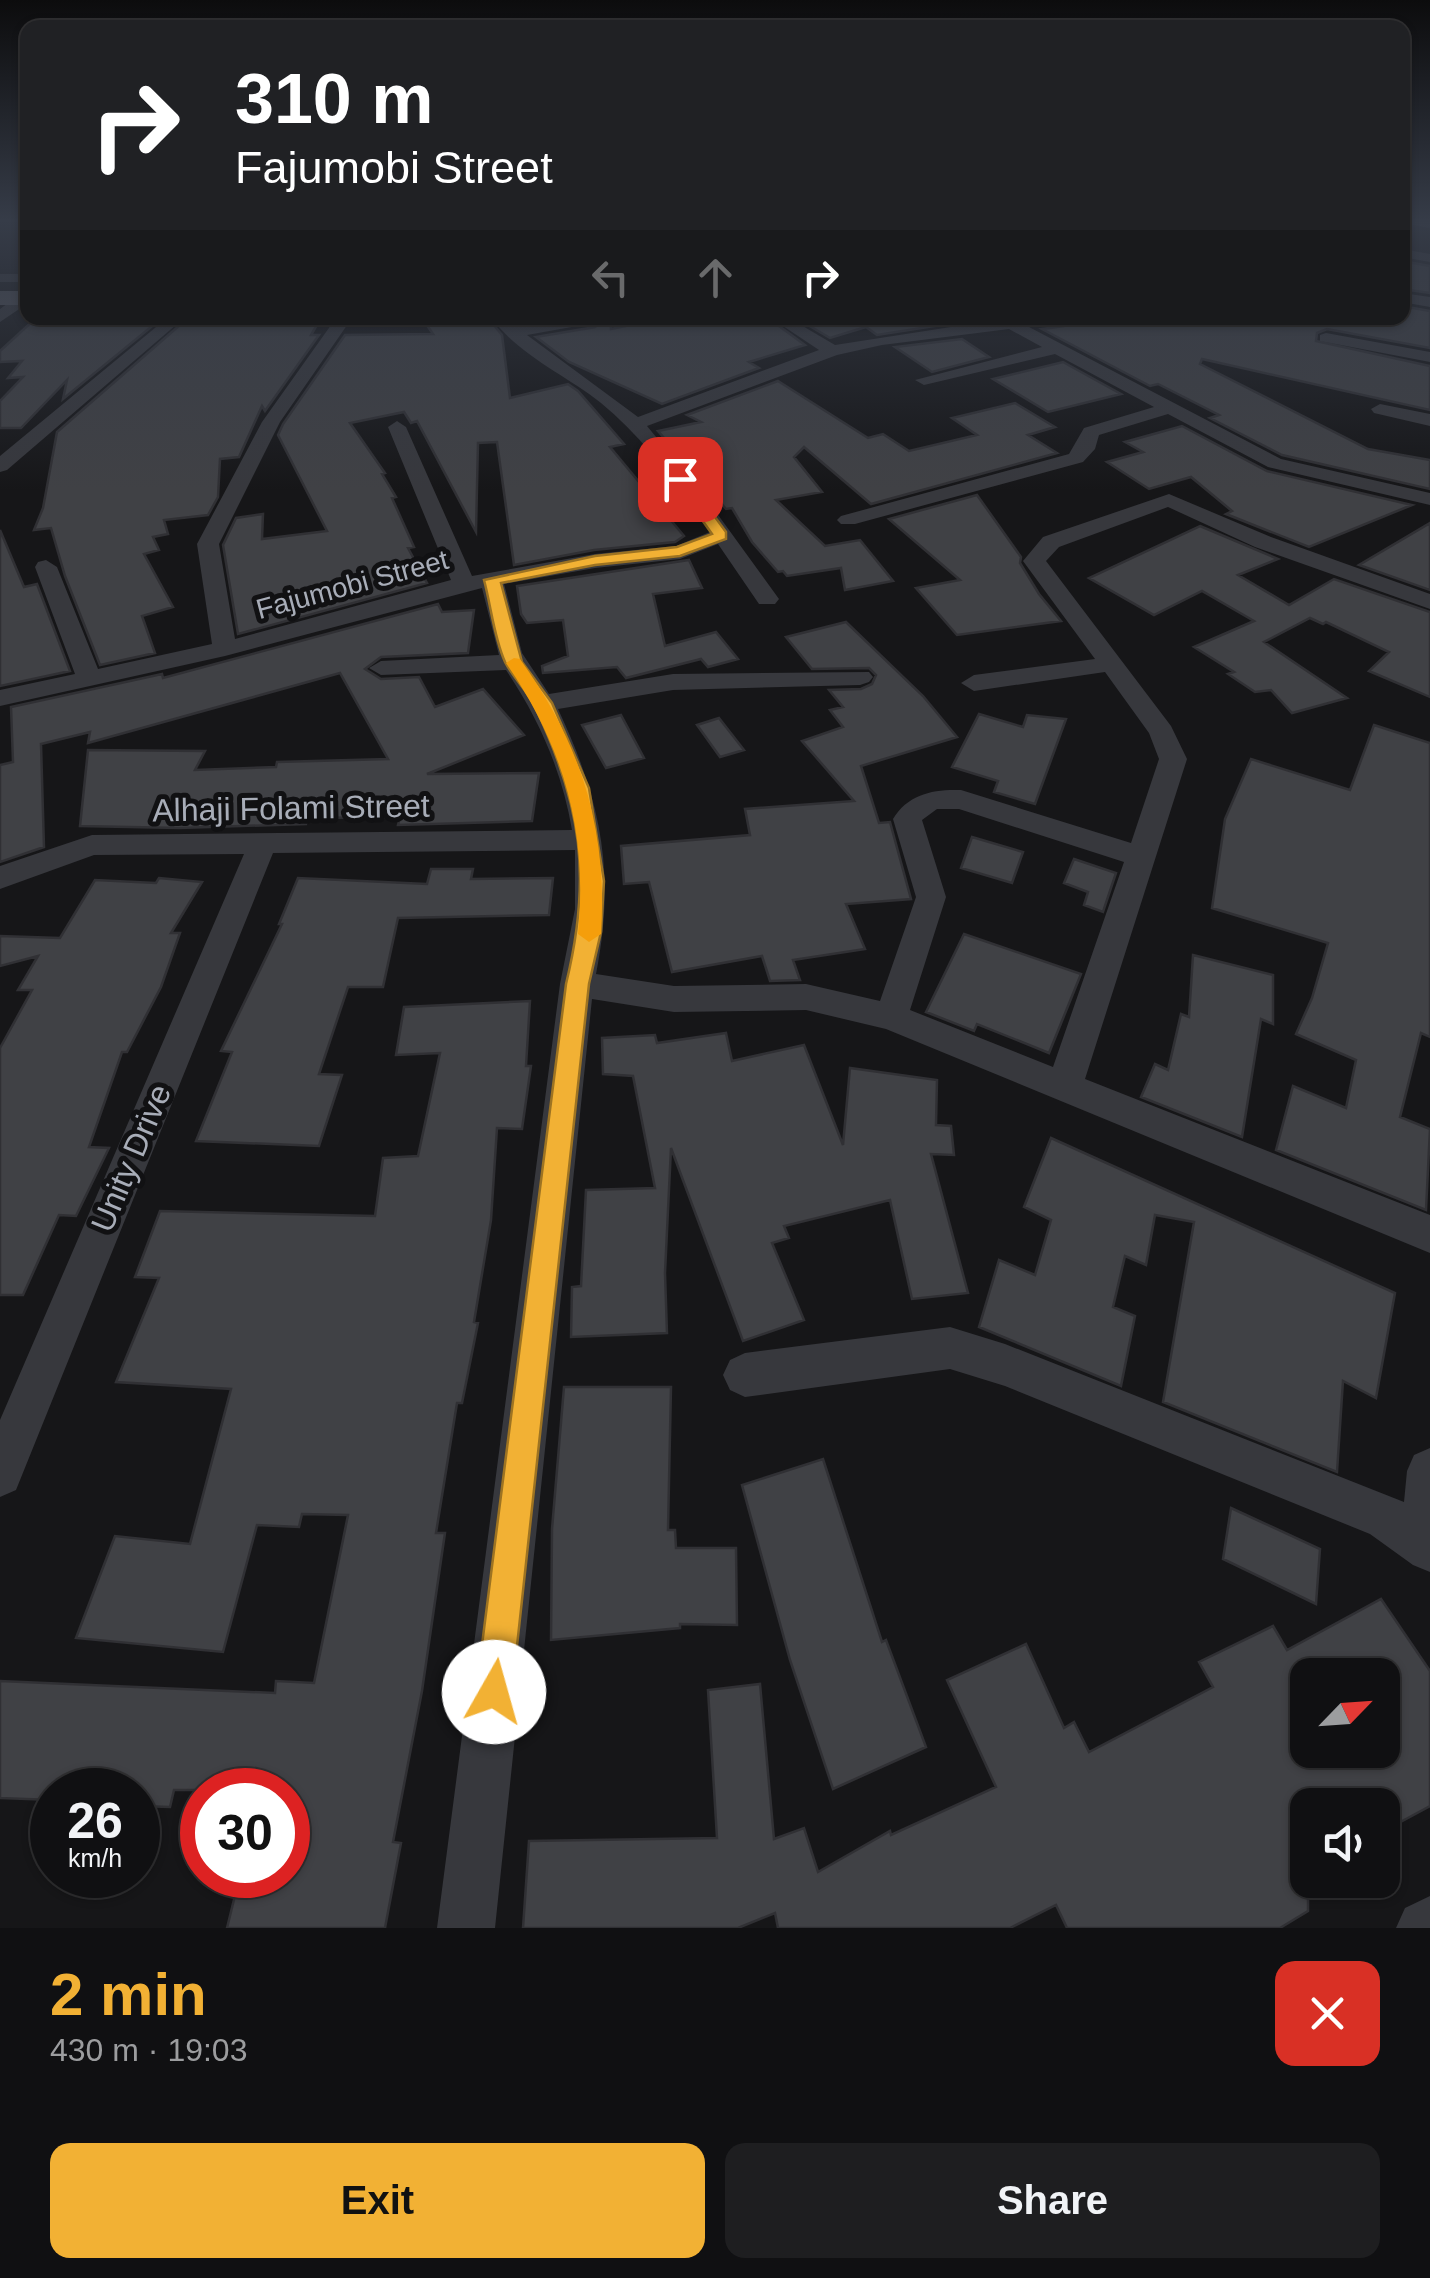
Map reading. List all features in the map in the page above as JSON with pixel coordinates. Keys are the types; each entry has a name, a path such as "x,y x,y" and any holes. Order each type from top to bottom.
{"street":[{"path":"0,466 168,325"},
{"path":"225,649 208,544 271,422 339,325"},
{"path":"507,325 546,361 610,401 633,425 680,479 767,600"},
{"path":"514,333 557,325"},
{"path":"791,325 832,350"},
{"path":"633,425 832,350 996,325"},
{"path":"1013,325 1274,463 1430,500"},
{"path":"1326,338 1430,358"},
{"path":"924,380 1058,348"},
{"path":"848,520 1076,458 1091,432 1170,408"},
{"path":"1380,410 1430,420"},
{"path":"397,428 478,582 514,662 542,703 579,788 594,881 590,932 577,984 466,1928"},
{"path":"1065,1085 1173,759 1162,732 1034,561 1051,542 1169,500 1263,542 1430,602"},
{"name":"Fajumobi Street","path":"0,698 225,649 478,582 595,560 680,552 721,536"},
{"path":"46,566 90,679"},
{"path":"381,668 514,662"},
{"path":"974,683 1112,664"},
{"path":"542,703 673,682 860,677"},
{"path":"890,1017 931,896 907,819 919,803 940,798 961,800 1140,856"},
{"name":"Alhaji Folami Street","path":"0,878 92,845 590,840"},
{"name":"Unity Drive","path":"0,1474 263,843"},
{"path":"577,984 674,999 806,997 890,1017 1430,1234"},
{"path":"745,1375 950,1348 1004,1364 1386,1517 1427,1546"},
{"path":"1427,1546 1430,1471"}],"building":[{"path":"1410,310 1430,311 1430,348 1327,329 1317,333 1316,341 1430,366 1430,410 1202,359 1200,364 1368,449 1430,460 1430,489 1282,455 1210,418 1219,415 1158,384 1150,386 1042,329 1410,325"},
{"path":"28,325 153,325 63,399 67,380 21,428 0,428 0,401 23,377 8,378 22,361 0,362 0,351"},
{"path":"180,325 317,325 311,335 319,335 265,411 262,406 239,457 220,459 218,497 208,515 164,520 168,534 153,537 159,550 144,554 173,607 142,616 155,653 100,665 51,528 34,530 43,508 57,432"},
{"path":"427,325 494,325 502,335 510,398 568,384 578,391 624,444 610,447 684,536 675,542 594,550 514,565 497,442 478,443 476,532 417,421 411,423 404,412 350,423 385,473 382,474 396,497 392,498 414,547 408,548 427,583 238,634 223,545 236,518 263,514 262,539 327,531 278,435 283,424 345,335 433,334"},
{"path":"778,325 805,345 749,362 759,368 662,404 569,362 536,337 595,327"},
{"path":"808,325 941,325 877,335 866,327 830,338"},
{"path":"962,339 989,357 932,372 895,347"},
{"path":"1063,362 1121,394 1048,412 993,379"},
{"path":"778,381 868,438 883,434 909,451 977,435 952,418 1015,403 1055,427 1028,435 1057,453 871,504 804,447 794,457 822,492 776,500 825,546 860,540 893,581 845,590 841,568 787,576 778,572 752,542 732,508 726,509 658,431 701,422 687,415"},
{"path":"1182,426 1267,471 1412,505 1309,547 1226,514 1232,511 1191,477 1149,489 1107,462 1143,452 1125,442"},
{"path":"977,495 1021,557 1020,563 1039,594 1061,621 957,635 916,588 960,580 889,519"},
{"path":"1430,523 1430,590 1359,565"},
{"path":"1200,526 1278,559 1238,575 1289,605 1334,579 1430,612 1430,697 1369,671 1389,652 1310,618 1264,642 1347,698 1292,713 1271,690 1255,692 1228,674 1234,672 1194,647 1254,621 1202,591 1154,615 1089,578"},
{"path":"0,530 24,587 37,584 70,671 0,686"},
{"path":"689,560 702,588 653,594 665,646 716,632 738,659 708,667 701,659 626,678 617,667 543,673 542,666 568,656 563,620 527,623 521,614 517,586"},
{"path":"438,604 442,612 474,610 468,653 381,657 365,669 381,679 419,677 435,707 483,689 524,735 427,774 539,773 532,821 398,825 400,817 308,818 306,824 80,826 88,750 205,751 195,770 276,767 277,762 388,759 340,673 88,743 90,732 41,744 44,847 0,862 0,765 13,762 11,707 162,674 163,678"},
{"path":"846,622 923,696 957,737 861,766 879,823 890,822 911,899 846,904 865,949 793,960 800,980 770,981 762,956 672,972 649,882 624,884 621,846 750,835 745,809 854,801 802,741 843,727 830,710 843,707 829,690 861,689 872,684 876,675 869,668 812,669 786,637"},
{"path":"979,714 1023,727 1027,715 1066,719 1035,804 994,792 998,781 952,767"},
{"path":"621,715 644,758 606,768 582,725"},
{"path":"719,718 744,750 720,757 697,725"},
{"path":"1374,725 1430,743 1430,1037 1421,1033 1400,1117 1430,1129 1426,1210 1276,1150 1293,1086 1346,1108 1356,1060 1296,1034 1312,998 1328,943 1212,908 1225,819 1251,759 1350,790"},
{"path":"972,837 1023,852 1012,883 961,868"},
{"path":"1074,859 1116,873 1103,912 1084,905 1088,892 1064,883"},
{"path":"431,869 473,869 471,879 553,878 549,915 398,918 383,987 348,987 319,1074 342,1075 319,1146 196,1141 232,1052 221,1051 282,924 298,878 427,884"},
{"path":"159,878 202,882 171,933 180,933 161,987 127,1052 122,1052 89,1147 109,1148 76,1216 59,1215 23,1295 0,1295 0,1048 32,990 18,990 38,956 0,966 0,936 60,938 95,880 156,883"},
{"path":"964,934 1081,974 1049,1053 977,1024 974,1031 926,1012"},
{"path":"1193,955 1273,975 1273,1024 1261,1019 1242,1137 1141,1097 1155,1064 1168,1070 1181,1014 1189,1017"},
{"path":"530,1001 526,1066 531,1066 522,1129 497,1128 491,1220 474,1322 478,1323 462,1403 457,1403 436,1533 445,1533 422,1691 393,1842 401,1843 385,1928 227,1928 234,1898 310,1898 310,1768 180,1768 180,1790 174,1790 170,1807 160,1807 160,1768 30,1768 30,1799 0,1798 0,1681 275,1693 276,1681 314,1683 348,1515 302,1514 299,1527 257,1525 223,1652 76,1638 115,1536 190,1544 231,1389 116,1382 159,1278 135,1277 160,1211 375,1216 383,1158 418,1156 440,1053 396,1055 404,1007"},
{"path":"726,1033 732,1061 804,1045 843,1145 850,1068 937,1080 936,1125 951,1126 954,1155 931,1154 968,1293 912,1299 890,1200 784,1226 789,1238 772,1243 804,1320 743,1341 671,1148 665,1273 667,1333 571,1337 572,1287 581,1286 586,1190 655,1188 633,1076 603,1074 602,1038 655,1035 657,1043"},
{"path":"1051,1138 1395,1293 1376,1398 1343,1381 1337,1472 1163,1402 1194,1222 1155,1215 1146,1265 1125,1256 1113,1307 1135,1316 1121,1386 979,1327 999,1260 1035,1275 1051,1220 1024,1207"},
{"path":"564,1387 671,1387 668,1530 675,1530 676,1548 736,1548 737,1625 680,1624 680,1628 551,1640 552,1529"},
{"path":"823,1459 882,1642 886,1640 926,1747 833,1789 790,1660 742,1485"},
{"path":"1231,1508 1320,1549 1316,1604 1223,1559"},
{"path":"1381,1599 1430,1671 1430,1806 1400,1822 1400,1788 1290,1788 1290,1898 1308,1898 1308,1911 1280,1928 1067,1928 1056,1905 1010,1928 778,1928 775,1913 738,1928 523,1928 529,1841 717,1838 708,1690 760,1684 774,1839 804,1828 818,1872 890,1831 891,1835 996,1787 947,1680 1026,1644 1064,1728 1074,1722 1089,1752 1213,1687 1199,1662 1273,1626 1287,1650"}],"slow traffic":[{"path":"514,663 542,703 579,788 594,881 589,934"}],"route":[{"path":"494,1692 577,984 590,932 594,881 579,788 542,703 514,662 492,580 595,560 680,552 721,536 680,479"}]}
